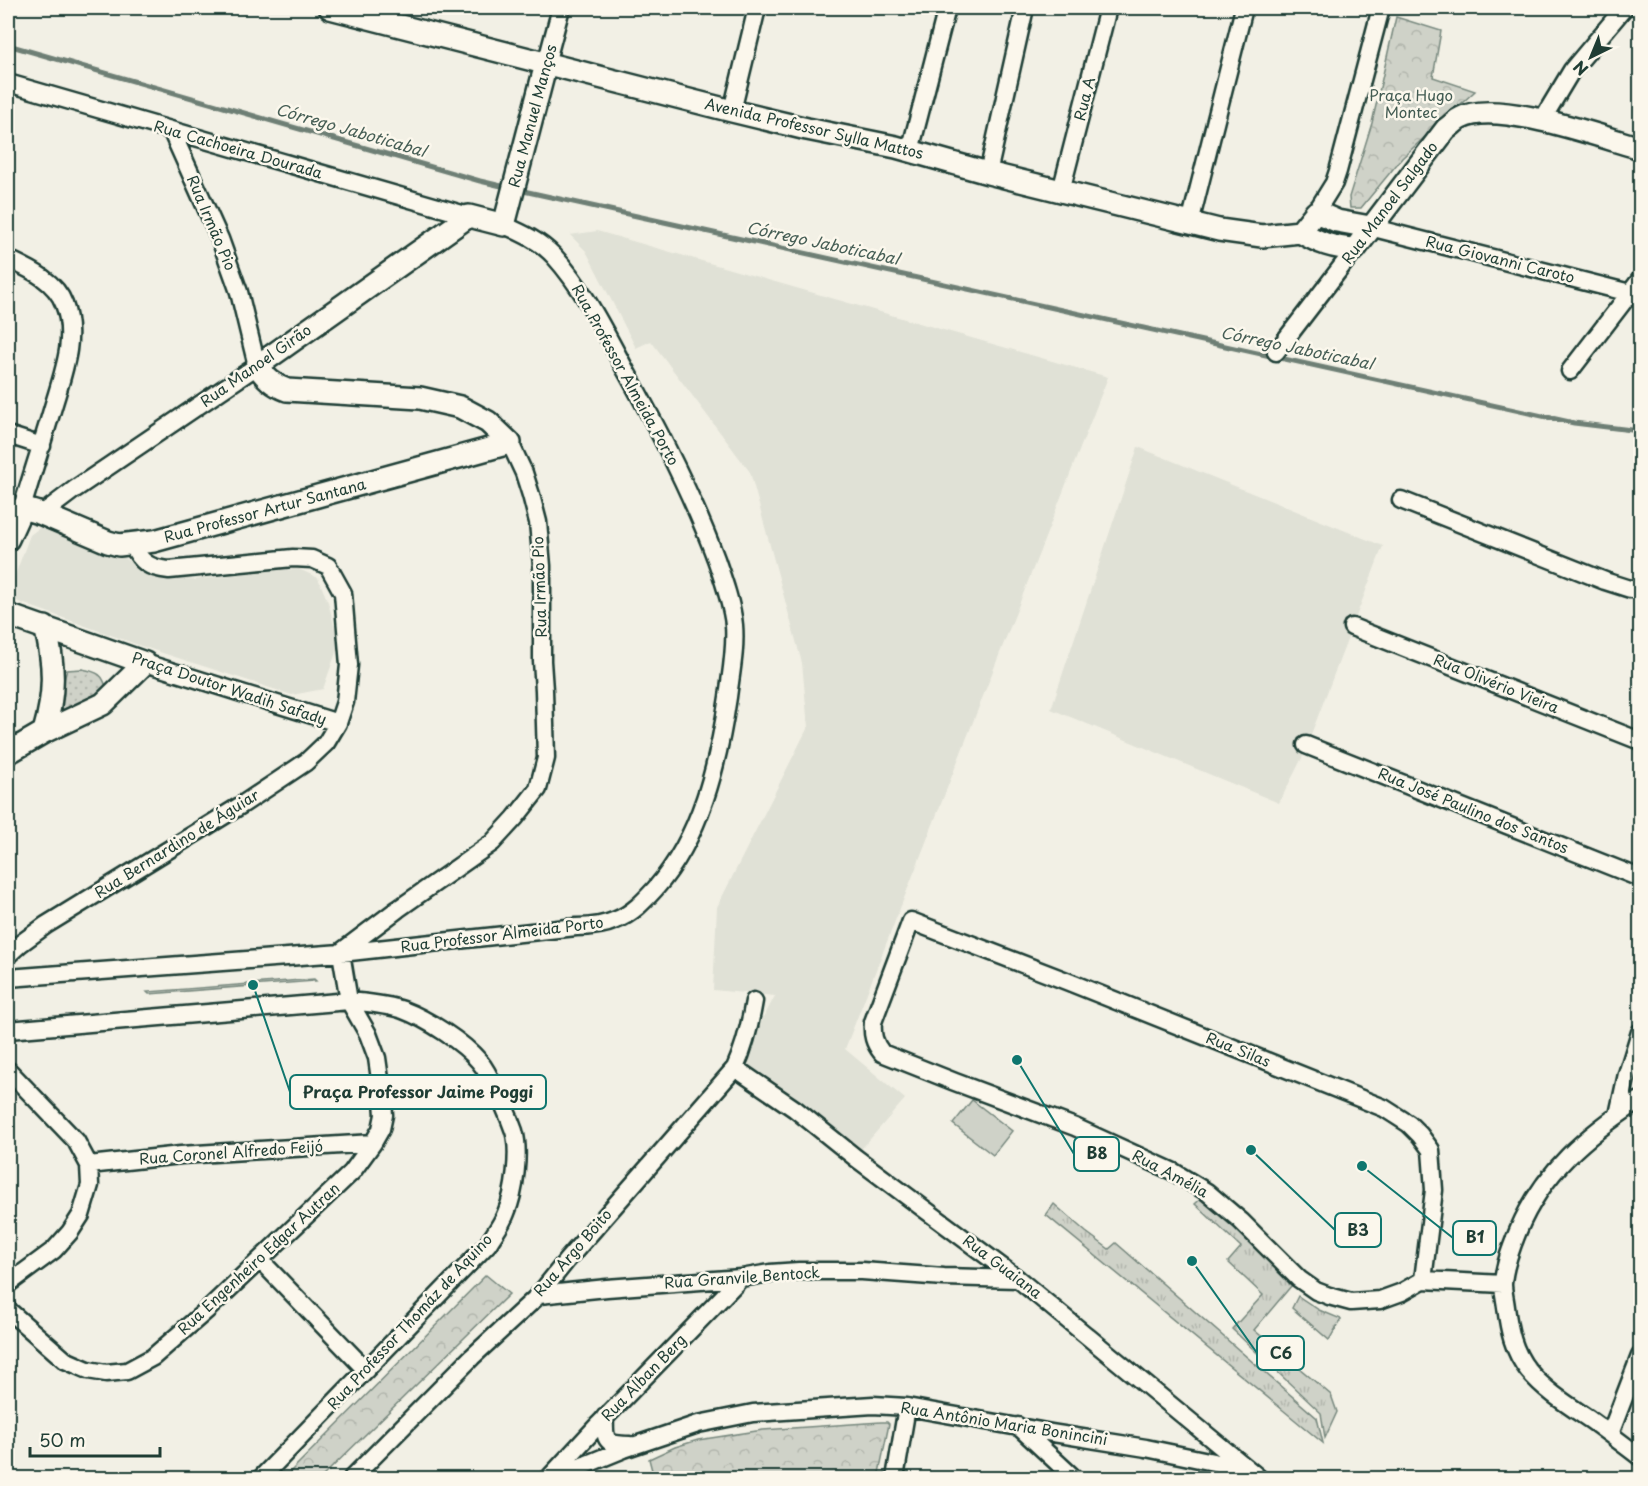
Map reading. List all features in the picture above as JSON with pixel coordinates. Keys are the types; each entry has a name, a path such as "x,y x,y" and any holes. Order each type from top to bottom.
{"street":[{"name":"Avenida Professor Sylla Mattos","path":"330,8 377,13 546,64 807,129 910,151 988,173 1190,223 1239,234 1262,236 1300,232"},
{"name":"Rua Manuel Manços","path":"504,225 561,8"},
{"path":"732,111 757,8"},
{"path":"910,151 947,8"},
{"path":"988,173 1025,8"},
{"name":"Rua A","path":"1061,191 1108,8"},
{"path":"1190,223 1244,8"},
{"path":"1355,249 1323,244 1300,232 1334,183 1381,8"},
{"path":"1542,120 1572,70 1624,8"},
{"name":"Rua Cachoeira Dourada","path":"8,83 469,216"},
{"name":"Rua Manoel Salgado","path":"1276,352 1446,129 1462,117 1482,112 1510,114 1542,120 1641,148"},
{"name":"Rua Irmão Pio","path":"171,130 220,239 239,292 257,366 267,378 275,385 287,390 420,398 460,407 488,422 510,442 524,473 538,522 542,566 542,661 546,758 538,789 492,843 390,915 341,953"},
{"path":"1316,212 1337,222 1370,227"},
{"name":"Rua Professor Almeida Porto","path":"8,978 341,953 598,926 618,920 641,904 664,879 684,849 705,799 723,730 734,654 734,624 724,582 708,537 665,441 573,280 553,255 529,236 504,225 469,216"},
{"name":"Rua Manoel Girão","path":"32,511 75,489 257,366 469,216"},
{"name":"Rua Giovanni Caroto","path":"1370,227 1630,293"},
{"path":"8,259 40,276 54,288 63,302 70,327 68,356 42,446 32,511 8,539"},
{"path":"1570,371 1641,280"},
{"path":"8,435 42,446"},
{"name":"Rua Professor Artur Santana","path":"32,511 108,542 119,545 132,544 162,539 510,442"},
{"path":"1401,500 1605,581 1630,589 1641,589"},
{"name":"Praça Doutor Wadih Safady","path":"8,615 146,663 338,723 345,702 349,665 343,593 328,566 312,559 293,558 170,570 157,569 137,555 132,544"},
{"path":"44,732 50,711 53,681 51,650 45,627"},
{"name":"Rua Olivério Vieira","path":"1352,627 1641,741"},
{"path":"8,753 44,732 103,704 146,663"},
{"name":"Rua Bernardino de Águiar","path":"8,955 46,925 293,772 316,754 338,723"},
{"name":"Rua José Paulino dos Santos","path":"1306,745 1641,878"},
{"name":"Rua Silas","path":"911,921 1384,1108 1409,1124 1431,1150 1434,1190 1423,1280"},
{"name":"Rua Amélia","path":"911,921 873,1022 872,1035 876,1046 882,1053 1075,1127 1174,1172 1207,1192 1241,1221 1299,1279 1316,1291 1351,1302 1380,1300 1402,1292 1423,1280"},
{"path":"341,953 349,1001"},
{"name":"Rua Professor Thomáz de Aquino","path":"8,1030 349,1001 376,1004 404,1010 453,1037 479,1061 503,1103 514,1133 516,1160 514,1188 507,1212 488,1244 261,1479"},
{"name":"Rua Engenheiro Edgar Autran","path":"8,1310 66,1360 88,1370 106,1373 127,1371 153,1357 207,1310 352,1172 374,1143 381,1129 384,1115 377,1058 368,1034 349,1001"},
{"name":"Rua Argo Boito","path":"352,1479 472,1357 539,1295 735,1068 743,1052 754,1001"},
{"path":"1618,1115 1627,1074 1641,1032"},
{"name":"Rua Guaiana","path":"735,1068 795,1109 856,1158 1018,1279 1253,1474"},
{"path":"8,1070 76,1141 89,1165 90,1185 81,1215 70,1232 54,1250 8,1284"},
{"path":"1641,1100 1578,1147 1543,1185 1531,1203 1511,1247 1503,1284 1509,1331 1528,1371 1568,1405 1641,1457"},
{"name":"Rua Coronel Alfredo Feijó","path":"89,1165 181,1155 374,1143"},
{"path":"260,1260 366,1370"},
{"name":"Rua Granvile Bentock","path":"539,1295 741,1278 770,1273 862,1270 944,1277 1018,1279"},
{"name":"Rua Alban Berg","path":"548,1479 605,1417 741,1278"},
{"path":"1423,1280 1503,1284"},
{"path":"1610,1434 1641,1356"},
{"name":"Rua Antônio Maria Bonincini","path":"553,1479 634,1445 698,1424 753,1413 873,1405 907,1407 1146,1448 1253,1474"},
{"path":"895,1479 907,1407"},
{"path":"605,1417 604,1436 608,1442 617,1445 634,1445"},
{"path":"1018,1426 1074,1479"}],"shaded area":[{"path":"597,231 1108,377 845,1049 905,1099 857,1154 737,1067 775,996 713,990 717,907 808,727 802,663 750,472 651,341 636,348 586,251 570,235"},
{"path":"1138,447 1383,546 1302,758 1279,803 1051,709"},
{"path":"46,523 118,552 138,569 192,580 270,570 299,569 318,578 328,602 339,644 323,689 292,695 141,646 8,598 30,535"}],"green space":[{"name":"Praça Hugo Montec","path":"1396,17 1441,31 1433,77 1475,91 1402,158 1361,208 1350,208 1349,197 1372,123"},
{"path":"82,669 99,675 104,680 107,690 83,709 59,713 62,686 67,670"},
{"path":"314,979 316,981 149,994 147,992"},
{"path":"972,1100 1012,1131 993,1155 953,1124"},
{"path":"1207,1193 1297,1279 1254,1330 1331,1395 1337,1412 1325,1438 1321,1413 1232,1329 1263,1295 1228,1262 1241,1247 1195,1204"},
{"path":"1054,1204 1109,1249 1116,1243 1317,1418 1323,1443 1046,1215"},
{"path":"486,1275 509,1294 321,1478 284,1478"},
{"path":"1298,1296 1319,1310 1341,1319 1329,1340 1292,1308"},
{"path":"887,1422 889,1424 878,1478 654,1478 649,1459 698,1440 763,1430"}],"waterway":[{"name":"Córrego Jaboticabal","path":"8,45 510,188"},
{"name":"Córrego Jaboticabal","path":"519,190 1574,423 1640,431"}],"place":[{"name":"Praça Professor Jaime Poggi","path":"253,985"},
{"name":"B8","path":"1017,1060"},
{"name":"B3","path":"1251,1150"},
{"name":"B1","path":"1362,1166"},
{"name":"C6","path":"1192,1261"}]}
